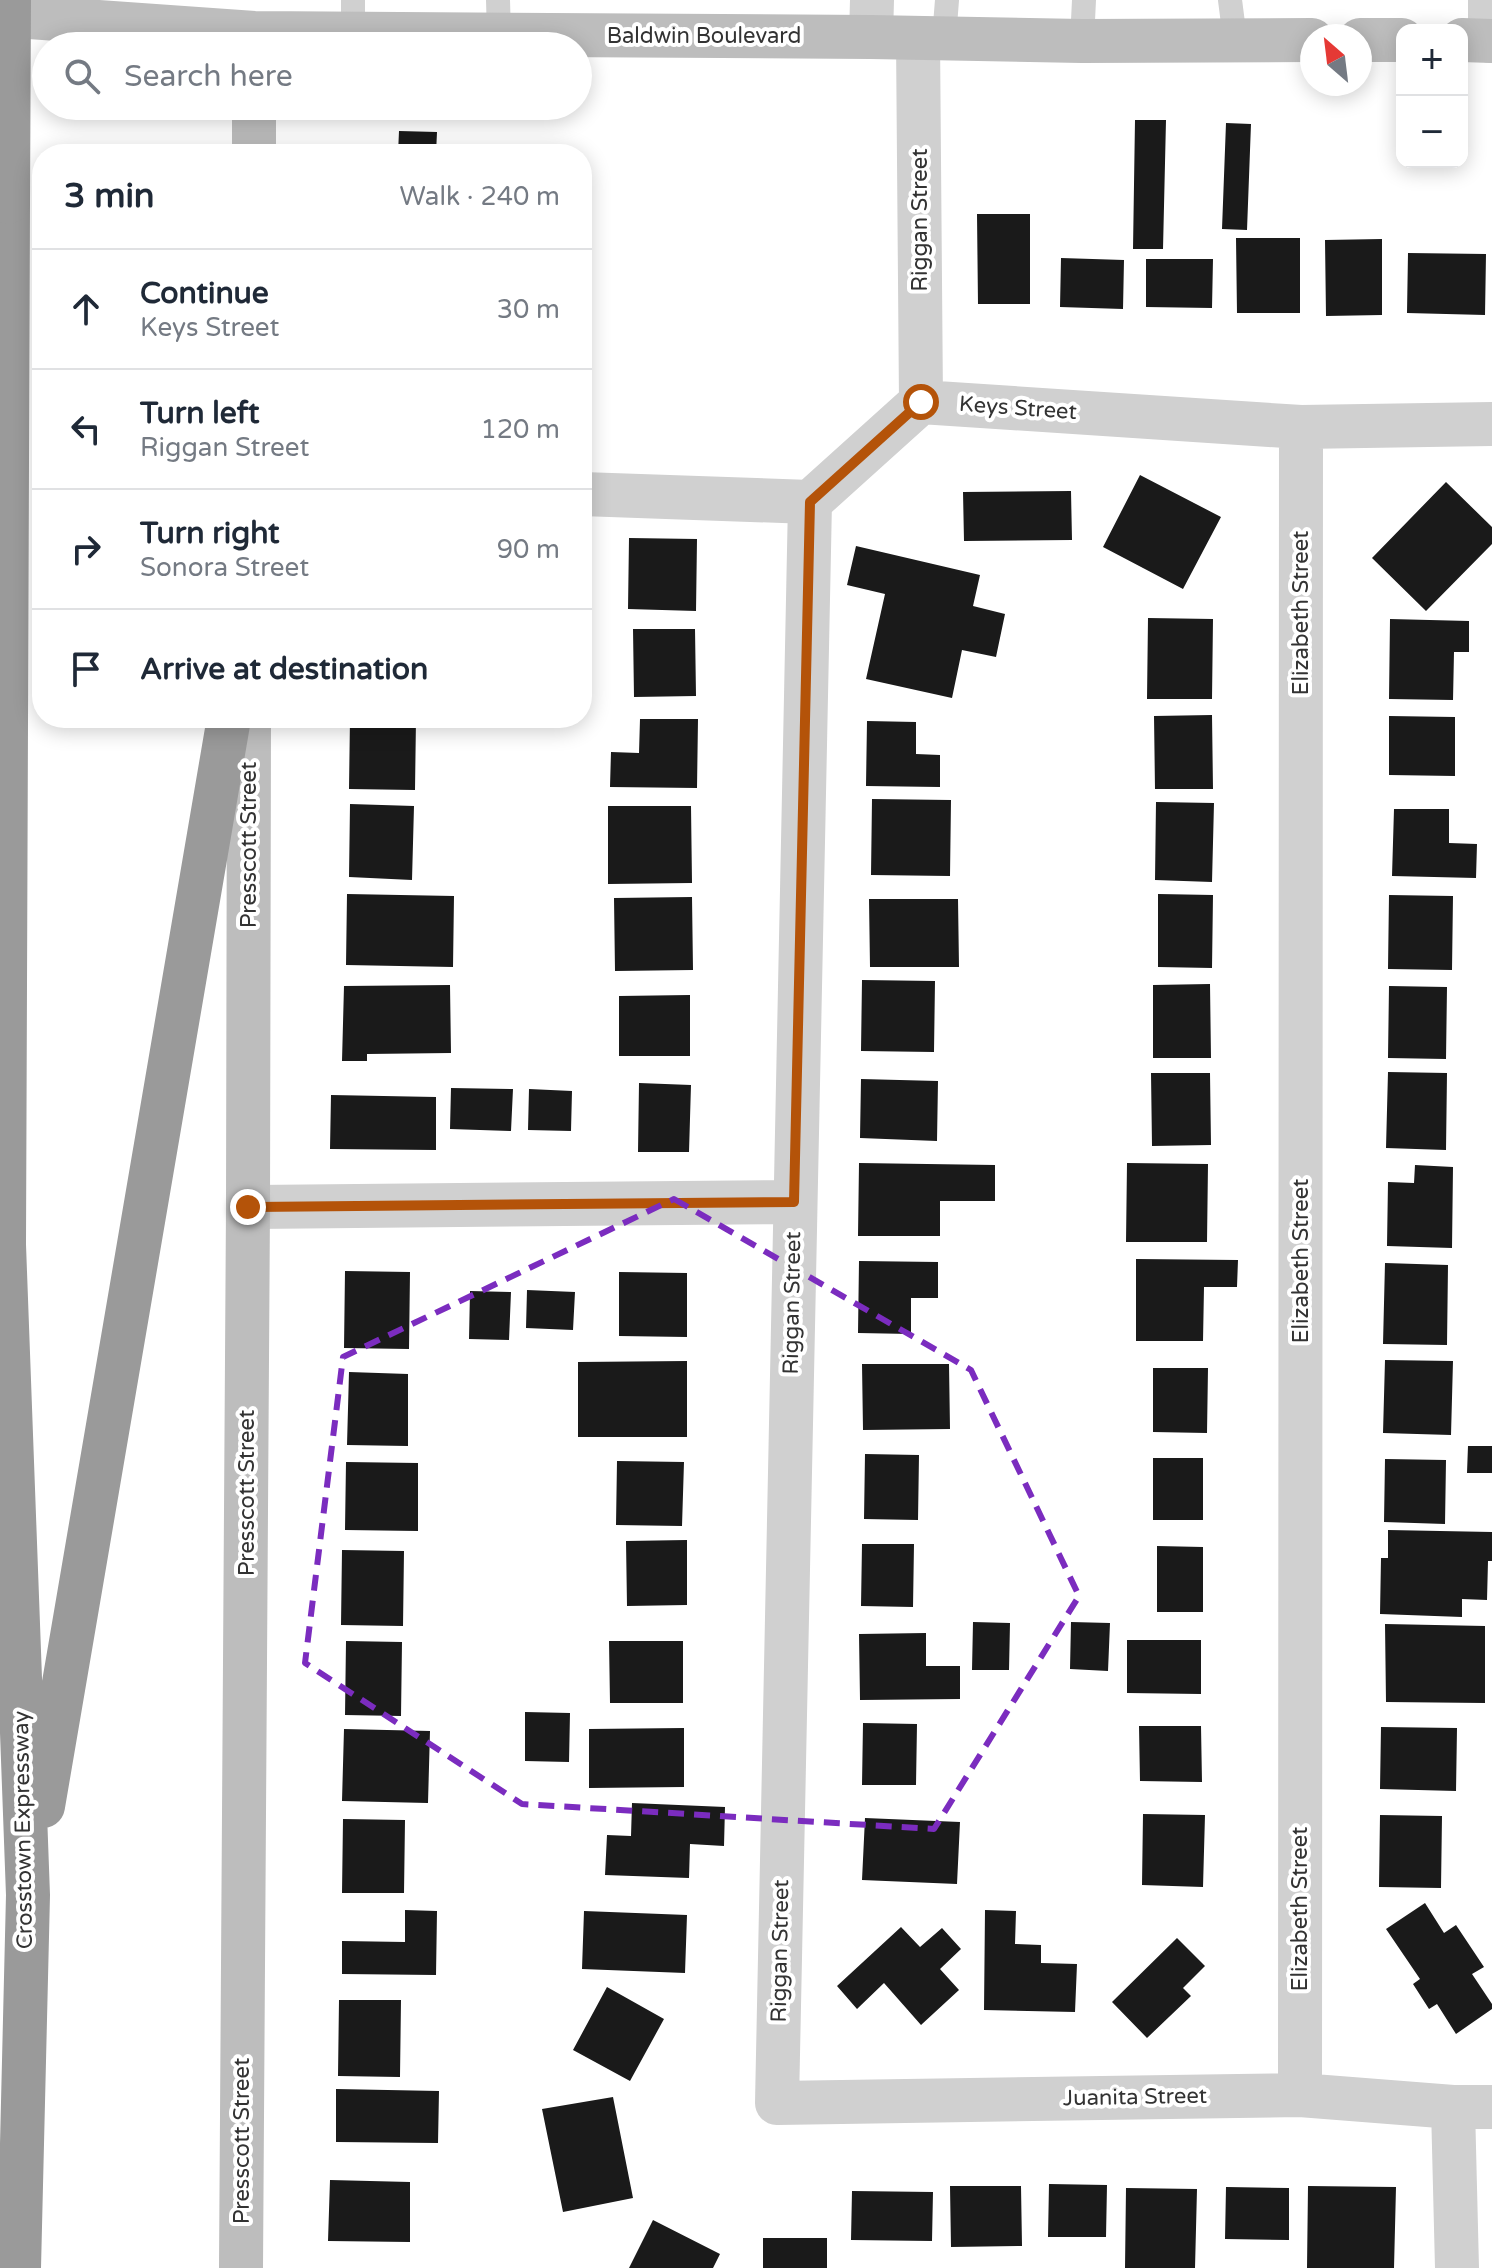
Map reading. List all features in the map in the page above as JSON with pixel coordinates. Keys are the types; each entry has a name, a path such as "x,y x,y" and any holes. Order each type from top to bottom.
{"highway":[{"name":"Crosstown Expressway","path":"9,0 4,1245 28,1895 19,2268"},
{"path":"28,1895 227,728"}],"main road":[{"name":"Baldwin Boulevard","path":"0,15 255,26 353,17 872,18 937,25 1232,20 1300,37"},
{"path":"1372,40 1396,40"},
{"path":"254,120 254,144"},
{"name":"Presscott Street","path":"241,2268 249,728"}],"street":[{"name":"Riggan Street","path":"921,402 937,25"},
{"name":"Keys Street","path":"921,402 1301,427 1492,424"},
{"path":"592,494 810,502 921,402"},
{"name":"Elizabeth Street","path":"1300,2095 1301,427"},
{"name":"Riggan Street","path":"777,2103 810,502"},
{"path":"248,1207 794,1202"},
{"name":"Juanita Street","path":"777,2103 1300,2095 1473,2107"},
{"path":"1457,2268 1473,2107"}],"highlighted area":[{"path":"674,1199 971,1370 1079,1596 934,1829 522,1804 305,1663 343,1357"}],"building":[{"path":"1135,120 1166,120 1163,249 1133,249"},
{"path":"1226,123 1251,124 1247,230 1222,229"},
{"path":"399,131 437,132 436,144 398,144"},
{"path":"977,214 1030,214 1030,304 978,304"},
{"path":"1236,238 1300,238 1300,313 1237,313"},
{"path":"1382,239 1382,315 1326,316 1325,240"},
{"path":"1408,253 1486,254 1485,315 1407,313"},
{"path":"1061,258 1124,260 1123,309 1060,307"},
{"path":"1146,259 1213,259 1212,308 1146,307"},
{"path":"1140,475 1221,517 1183,589 1103,547"},
{"path":"1446,482 1492,527 1492,544 1426,611 1372,558"},
{"path":"1071,491 1072,540 964,541 963,492"},
{"path":"629,538 697,539 696,611 628,609"},
{"path":"856,546 980,575 973,606 1005,614 996,657 962,650 952,698 866,679 885,594 847,585"},
{"path":"1148,618 1213,619 1212,699 1147,699"},
{"path":"1390,619 1469,621 1469,652 1454,652 1453,700 1389,699"},
{"path":"633,629 695,629 696,696 634,697"},
{"path":"1212,715 1213,789 1155,789 1154,716"},
{"path":"1389,716 1455,717 1455,776 1389,775"},
{"path":"640,719 698,719 697,788 610,787 611,752 639,753"},
{"path":"867,721 916,722 916,754 940,755 940,787 866,786"},
{"path":"350,728 416,728 415,790 349,789"},
{"path":"872,799 951,800 950,876 871,875"},
{"path":"1156,802 1214,803 1212,882 1155,880"},
{"path":"350,804 414,806 412,880 349,877"},
{"path":"608,806 691,806 692,883 608,884"},
{"path":"1394,809 1449,809 1449,843 1477,844 1476,878 1392,876"},
{"path":"347,894 454,896 453,967 346,965"},
{"path":"1158,894 1213,895 1212,968 1158,967"},
{"path":"1389,895 1453,896 1452,970 1388,969"},
{"path":"692,897 693,970 615,971 614,898"},
{"path":"869,899 958,899 959,967 870,967"},
{"path":"862,980 935,981 934,1052 861,1051"},
{"path":"1210,984 1211,1058 1153,1058 1153,985"},
{"path":"450,985 451,1053 367,1054 367,1061 342,1061 344,986"},
{"path":"1389,986 1447,987 1446,1059 1388,1058"},
{"path":"690,995 690,1056 619,1056 619,996"},
{"path":"1388,1072 1447,1073 1446,1150 1386,1148"},
{"path":"1151,1073 1210,1073 1211,1145 1152,1146"},
{"path":"861,1079 938,1081 937,1141 860,1138"},
{"path":"639,1083 691,1085 689,1152 638,1152"},
{"path":"451,1088 513,1089 511,1131 450,1129"},
{"path":"529,1089 572,1091 571,1131 528,1130"},
{"path":"331,1095 436,1097 436,1150 330,1149"},
{"path":"859,1163 995,1165 995,1201 940,1201 940,1236 858,1236"},
{"path":"1127,1163 1208,1164 1207,1242 1126,1242"},
{"path":"1415,1165 1453,1167 1452,1248 1387,1246 1388,1182 1414,1183"},
{"path":"1136,1259 1238,1260 1237,1287 1204,1287 1203,1341 1136,1341"},
{"path":"859,1261 938,1262 938,1298 911,1298 911,1334 858,1333"},
{"path":"1385,1263 1448,1265 1447,1345 1383,1344"},
{"path":"345,1271 410,1272 409,1349 344,1348"},
{"path":"619,1272 687,1273 687,1337 619,1336"},
{"path":"527,1290 575,1292 573,1330 526,1328"},
{"path":"470,1291 511,1292 509,1340 469,1339"},
{"path":"1385,1360 1453,1361 1451,1435 1383,1433"},
{"path":"687,1361 687,1437 578,1437 578,1362"},
{"path":"862,1364 949,1364 950,1429 863,1430"},
{"path":"1153,1368 1208,1368 1207,1433 1153,1432"},
{"path":"349,1372 408,1374 408,1446 347,1445"},
{"path":"1468,1446 1492,1446 1492,1473 1467,1473"},
{"path":"865,1454 919,1455 918,1520 864,1519"},
{"path":"1153,1458 1203,1458 1203,1520 1153,1520"},
{"path":"1385,1459 1446,1460 1445,1524 1384,1522"},
{"path":"617,1461 684,1462 682,1526 616,1525"},
{"path":"346,1462 418,1463 418,1531 345,1530"},
{"path":"1388,1530 1492,1532 1487,1600 1462,1599 1462,1617 1380,1614 1381,1558 1388,1558"},
{"path":"687,1540 687,1605 627,1606 626,1541"},
{"path":"862,1544 914,1544 913,1607 861,1606"},
{"path":"1157,1546 1203,1547 1203,1612 1157,1612"},
{"path":"342,1550 404,1551 403,1626 341,1625"},
{"path":"973,1622 1010,1623 1009,1670 972,1670"},
{"path":"1071,1622 1110,1623 1108,1671 1070,1669"},
{"path":"1385,1624 1485,1626 1485,1703 1386,1702"},
{"path":"926,1633 926,1666 960,1666 960,1699 860,1700 859,1634"},
{"path":"1127,1640 1201,1640 1201,1694 1127,1693"},
{"path":"346,1641 402,1642 401,1716 345,1715"},
{"path":"609,1641 683,1641 683,1703 610,1703"},
{"path":"525,1712 570,1713 569,1762 525,1761"},
{"path":"863,1723 917,1724 916,1785 862,1785"},
{"path":"1139,1726 1201,1726 1202,1782 1140,1781"},
{"path":"1381,1727 1457,1728 1456,1791 1380,1789"},
{"path":"684,1728 684,1787 589,1788 589,1729"},
{"path":"344,1729 430,1731 428,1803 342,1801"},
{"path":"632,1803 725,1807 724,1846 690,1844 689,1878 605,1875 607,1835 631,1836"},
{"path":"1143,1814 1205,1815 1203,1887 1142,1885"},
{"path":"1380,1815 1442,1816 1441,1888 1379,1887"},
{"path":"865,1818 960,1822 957,1884 862,1880"},
{"path":"343,1819 405,1820 404,1893 342,1893"},
{"path":"1425,1903 1444,1933 1456,1925 1484,1967 1472,1974 1492,2004 1492,2009 1456,2034 1437,2004 1429,2009 1413,1984 1420,1979 1386,1929"},
{"path":"405,1910 437,1911 436,1975 342,1974 342,1941 405,1942"},
{"path":"985,1910 1016,1911 1015,1944 1041,1945 1041,1963 1077,1964 1075,2012 984,2010"},
{"path":"584,1911 687,1915 685,1973 582,1969"},
{"path":"901,1927 920,1947 942,1928 961,1949 940,1969 959,1990 921,2025 884,1983 857,2009 837,1986"},
{"path":"1177,1938 1205,1966 1183,1988 1191,1996 1147,2038 1112,2002"},
{"path":"607,1987 664,2019 630,2081 573,2050"},
{"path":"339,2000 401,2000 400,2077 338,2076"},
{"path":"336,2089 439,2091 438,2143 336,2142"},
{"path":"613,2097 633,2198 563,2212 542,2109"},
{"path":"330,2180 410,2182 410,2242 328,2241"},
{"path":"1049,2184 1107,2185 1106,2237 1048,2237"},
{"path":"950,2186 1021,2186 1022,2246 951,2247"},
{"path":"1308,2186 1396,2187 1394,2268 1307,2268"},
{"path":"1226,2187 1289,2188 1289,2240 1225,2239"},
{"path":"1126,2188 1197,2189 1195,2268 1125,2268"},
{"path":"852,2191 933,2192 932,2241 851,2240"},
{"path":"653,2220 720,2254 713,2268 629,2268"},
{"path":"763,2238 827,2238 827,2268 763,2268"}],"route":[{"path":"248,1207 794,1202 810,502 921,402"}]}
